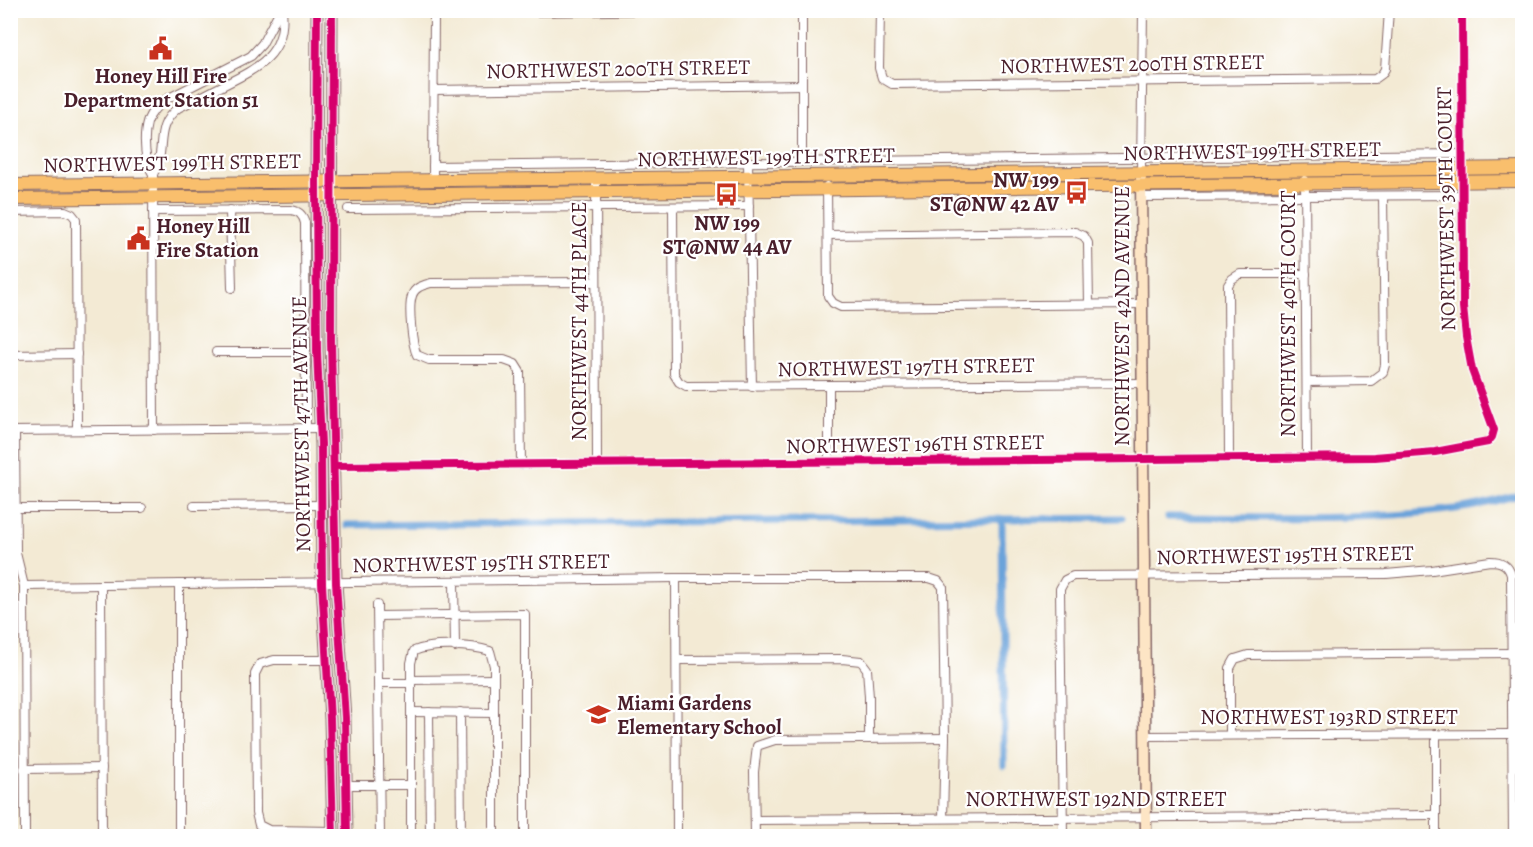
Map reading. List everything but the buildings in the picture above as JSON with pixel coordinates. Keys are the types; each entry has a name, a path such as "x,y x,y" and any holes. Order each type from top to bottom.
{"main road":[{"name":"NORTHWEST 47TH AVENUE","path":"318,10 316,196 322,583 335,835"},
{"name":"NORTHWEST 47TH AVENUE","path":"332,10 331,333 335,442 336,583 347,785 347,837"},
{"name":"NORTHWEST 199TH STREET","path":"10,185 153,179 331,182 1522,168"},
{"name":"NORTHWEST 42ND AVENUE","path":"1141,172 1146,837"},
{"name":"NORTHWEST 199TH STREET","path":"10,199 827,189 1305,191 1462,182 1522,182"},
{"path":"320,428 328,431 335,442"},
{"path":"332,765 339,778 347,785"}],"street":[{"path":"153,179 146,158 147,126 153,110 165,100 251,56 262,44 281,10"},
{"path":"154,430 153,179 159,158 162,130 170,114 178,108 260,66 276,47 284,26 281,10"},
{"path":"433,180 434,12 696,10"},
{"path":"802,10 802,161"},
{"name":"NORTHWEST 200TH STREET","path":"880,10 879,68 882,78 892,84 1375,79 1385,69 1389,10"},
{"name":"NORTHWEST 42ND AVENUE","path":"1141,172 1143,10"},
{"name":"NORTHWEST 39TH COURT","path":"1462,10 1463,307 1472,370 1493,422 1492,437"},
{"path":"238,63 245,75"},
{"name":"NORTHWEST 200TH STREET","path":"434,90 802,84"},
{"path":"147,126 162,130"},
{"path":"434,166 1463,154"},
{"path":"748,162 752,387"},
{"name":"NORTHWEST 40TH COURT","path":"1306,170 1307,458"},
{"path":"827,176 828,296 833,303 841,307 1143,304"},
{"name":"NORTHWEST 44TH PLACE","path":"596,178 597,464"},
{"path":"1305,191 1383,196 1462,195"},
{"path":"1306,382 1371,381 1383,372 1385,365 1383,196"},
{"path":"348,209 749,206"},
{"name":"NORTHWEST 197TH STREET","path":"673,207 674,374 679,382 686,386 1143,383"},
{"path":"153,211 230,210 231,288"},
{"name":"NORTHWEST 47TH AVENUE","path":"230,210 291,210 301,214 305,223 306,428"},
{"path":"10,212 65,211 76,219 77,430"},
{"path":"828,235 1075,232 1084,236 1088,243 1089,304"},
{"path":"1229,458 1228,285 1240,274 1306,274"},
{"path":"521,465 520,372 515,364 504,360 429,360 417,355 412,345 412,296 418,287 431,283 596,282"},
{"path":"216,352 306,351"},
{"path":"10,355 77,354"},
{"path":"829,386 829,463"},
{"path":"25,837 24,586 16,553 13,431 320,428"},
{"name":"NORTHWEST 196TH STREET","path":"335,466 1375,457 1435,452 1480,445 1488,442 1492,437"},
{"path":"194,506 321,505"},
{"path":"15,508 142,508"},
{"name":"NORTHWEST 195TH STREET","path":"1062,818 1060,589 1065,580 1073,576 1386,574 1499,561 1506,565 1511,575 1512,653"},
{"name":"NORTHWEST 195TH STREET","path":"24,586 929,578 938,581 943,587 945,738"},
{"path":"676,579 678,837"},
{"path":"454,582 455,647"},
{"path":"179,837 180,584"},
{"path":"101,585 102,837"},
{"path":"377,606 380,837"},
{"path":"378,616 525,614 525,837"},
{"path":"411,837 411,663 414,651 424,647 478,647 490,651 494,666 494,837"},
{"path":"1230,735 1230,668 1235,659 1248,655 1512,653 1513,837"},
{"path":"677,660 842,659 861,661 867,669 869,740"},
{"path":"327,660 274,660 260,664 255,674 256,813 259,825 269,830 335,835"},
{"path":"379,683 494,681"},
{"path":"412,712 493,713"},
{"path":"429,712 429,837"},
{"path":"460,712 461,837"},
{"path":"1436,734 1436,837"},
{"name":"NORTHWEST 193RD STREET","path":"1146,736 1512,734"},
{"path":"755,837 754,772 757,746 775,740 945,738 944,818"},
{"path":"24,770 102,768"},
{"path":"347,785 411,785"},
{"name":"NORTHWEST 192ND STREET","path":"755,820 1436,815"},
{"path":"1062,818 1062,837"}],"waterway":[{"path":"1168,517 1319,518 1394,515 1469,507 1522,494"},
{"path":"347,525 1122,518"},
{"path":"1002,519 1004,765"}],"cycle path":[{"path":"317,10 317,351 321,444 322,583 330,719 333,836"},
{"path":"332,10 331,340 336,583 345,718 347,836"},
{"path":"335,466 1375,457 1435,452 1488,442 1494,430 1472,370 1463,307 1462,10"}],"place":[{"name":"Honey Hill Fire Department Station 51","path":"161,48"},
{"name":"NW 199 ST@NW 42 AV","path":"1077,192"},
{"name":"NW 199 ST@NW 44 AV","path":"727,195"},
{"name":"Honey Hill Fire Station","path":"138,238"},
{"name":"Miami Gardens Elementary School","path":"599,715"}]}
